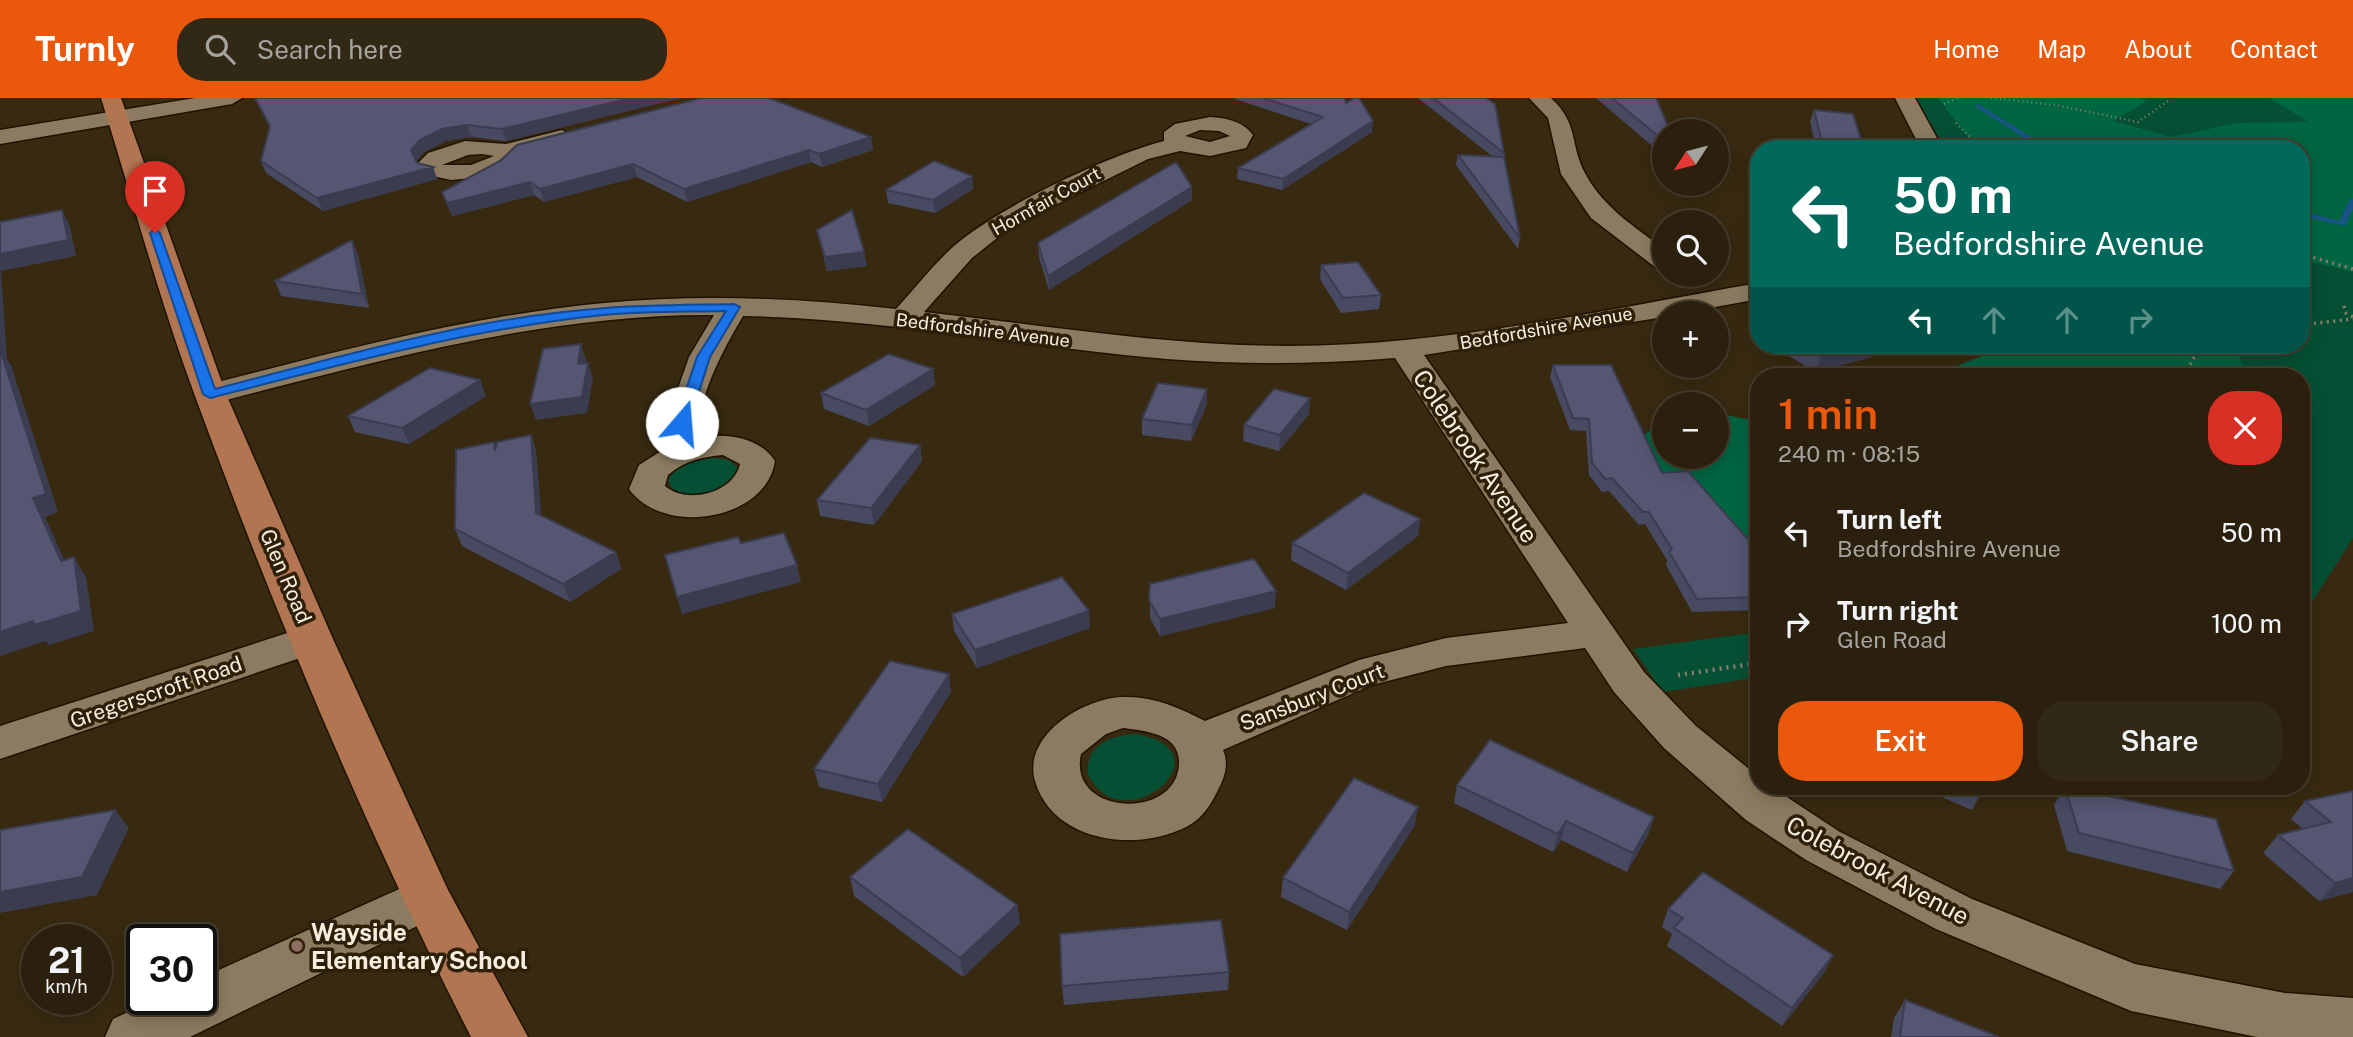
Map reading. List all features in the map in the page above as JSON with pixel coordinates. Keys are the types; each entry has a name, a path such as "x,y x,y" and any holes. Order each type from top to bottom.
{"main road":[{"name":"Glen Road","path":"114,108 210,394 312,639 426,898 500,1037"}],"street":[{"path":"0,138 114,108 232,98"},
{"path":"1539,98 1559,116 1573,174 1601,213 1652,252"},
{"path":"1905,98 1927,140"},
{"path":"506,151 584,132"},
{"name":"Hornfair Court","path":"902,319 962,252 1002,222 1129,158 1180,144"},
{"path":"1706,287 1722,297"},
{"name":"Bedfordshire Avenue","path":"210,394 395,346 521,322 605,311 734,307 817,310 1180,353 1285,355 1405,350 1486,341 1750,292"},
{"path":"687,450 682,423 704,357 734,307"},
{"name":"Colebrook Avenue","path":"1405,350 1629,682 1680,737 1763,807 1823,846 1954,914 2131,987 2285,1018 2353,1023"},
{"name":"Sansbury Court","path":"1198,742 1359,674 1446,652 1594,633"},
{"name":"Gregerscroft Road","path":"0,743 312,639"},
{"path":"133,1037 426,898"}],"path":[{"path":"1948,112 1944,104 1958,98"},
{"path":"1992,98 2056,105 2138,122 2168,101"},
{"path":"1952,120 1973,140"},
{"path":"2310,257 2353,269"},
{"path":"2344,306 2346,313 2353,318"},
{"path":"2310,324 2353,318"},
{"path":"1629,682 1750,664"}],"green space":[{"path":"1915,98 2353,98 2353,538 2310,605 2310,368 2024,368 2055,354 2310,354 2310,140 1941,140"},
{"path":"1938,98 2140,98 2147,101 2113,121 2171,137 2237,123 2308,122 2270,98 2353,98 2353,272 2310,261 2310,140 1970,140"},
{"path":"1988,354 2239,354 2243,368 1952,368"},
{"path":"1729,416 1750,420 1750,581 1625,451 1652,429 1652,469 1729,469"},
{"path":"708,457 729,460 737,467 729,483 700,494 689,494 672,488 668,480 678,467"},
{"path":"1750,633 1750,678 1663,692 1633,649"},
{"path":"1136,734 1163,744 1174,757 1172,773 1161,787 1143,797 1123,800 1104,793 1088,774 1088,764 1096,749 1109,739"}],"building":[{"path":"255,98 631,98 502,129 467,125 442,129 420,140 411,150 417,163 433,167 317,198 261,161 270,126"},
{"path":"702,98 769,98 871,137 819,154 809,150 684,189 633,164 540,189 530,182 447,203 442,192 500,161 517,145"},
{"path":"1263,98 1344,98 1346,103 1359,98 1373,121 1283,179 1238,168 1323,117"},
{"path":"1433,98 1486,98 1495,104 1504,153"},
{"path":"1612,98 1656,98 1665,119 1652,119 1652,131"},
{"path":"1814,110 1853,114 1861,140 1820,140"},
{"path":"1458,155 1504,157 1520,238"},
{"path":"934,161 972,176 933,200 886,190"},
{"path":"1176,162 1192,187 1048,276 1038,243"},
{"path":"62,210 68,240 0,254 0,222"},
{"path":"852,210 864,252 825,257 817,230"},
{"path":"352,240 362,294 275,281"},
{"path":"1358,262 1381,295 1343,298 1321,265"},
{"path":"581,344 578,364 588,363 582,397 530,404 543,349"},
{"path":"0,349 46,494 33,498 61,561 74,557 81,611 34,625 33,621 0,632"},
{"path":"889,354 933,369 866,410 821,393"},
{"path":"1553,365 1611,365 1652,452 1652,469 1660,469 1662,473 1688,471 1750,542 1750,597 1697,599 1669,552 1672,549 1649,512 1643,512 1612,478 1605,479 1592,463 1589,419 1573,418"},
{"path":"430,368 480,380 402,428 348,416"},
{"path":"1158,383 1207,389 1192,425 1142,419"},
{"path":"1274,389 1310,398 1280,435 1244,425"},
{"path":"531,435 536,513 616,552 563,584 455,529 456,450 494,442 495,451 497,442"},
{"path":"870,438 920,445 871,508 817,500"},
{"path":"1364,493 1420,519 1348,573 1292,543"},
{"path":"784,533 797,565 677,597 665,555 738,537 741,543"},
{"path":"1254,559 1276,591 1160,619 1149,600 1150,584"},
{"path":"1062,577 1089,611 975,650 952,614"},
{"path":"890,661 949,674 878,784 814,769"},
{"path":"1490,740 1654,817 1633,853 1566,821 1558,834 1457,785"},
{"path":"1354,778 1418,807 1349,912 1283,878"},
{"path":"2353,791 2353,878 2335,883 2278,835 2331,822 2305,801"},
{"path":"2067,795 2103,795 2216,819 2234,871 2079,833"},
{"path":"115,810 82,877 0,892 0,830"},
{"path":"908,829 1017,905 960,958 850,877"},
{"path":"1703,872 1833,955 1792,1008 1674,928 1683,918 1668,909"},
{"path":"1221,920 1229,972 1062,986 1060,934"},
{"path":"1905,1000 1999,1037 1900,1037"}],"waterway":[{"path":"1978,106 2033,140"},
{"path":"2310,215 2342,224 2353,201"}],"place":[{"name":"Wayside Elementary School","path":"297,946"}],"route":[{"path":"155,233 210,394 395,346 521,322 605,311 734,307 704,357 682,423"}]}
